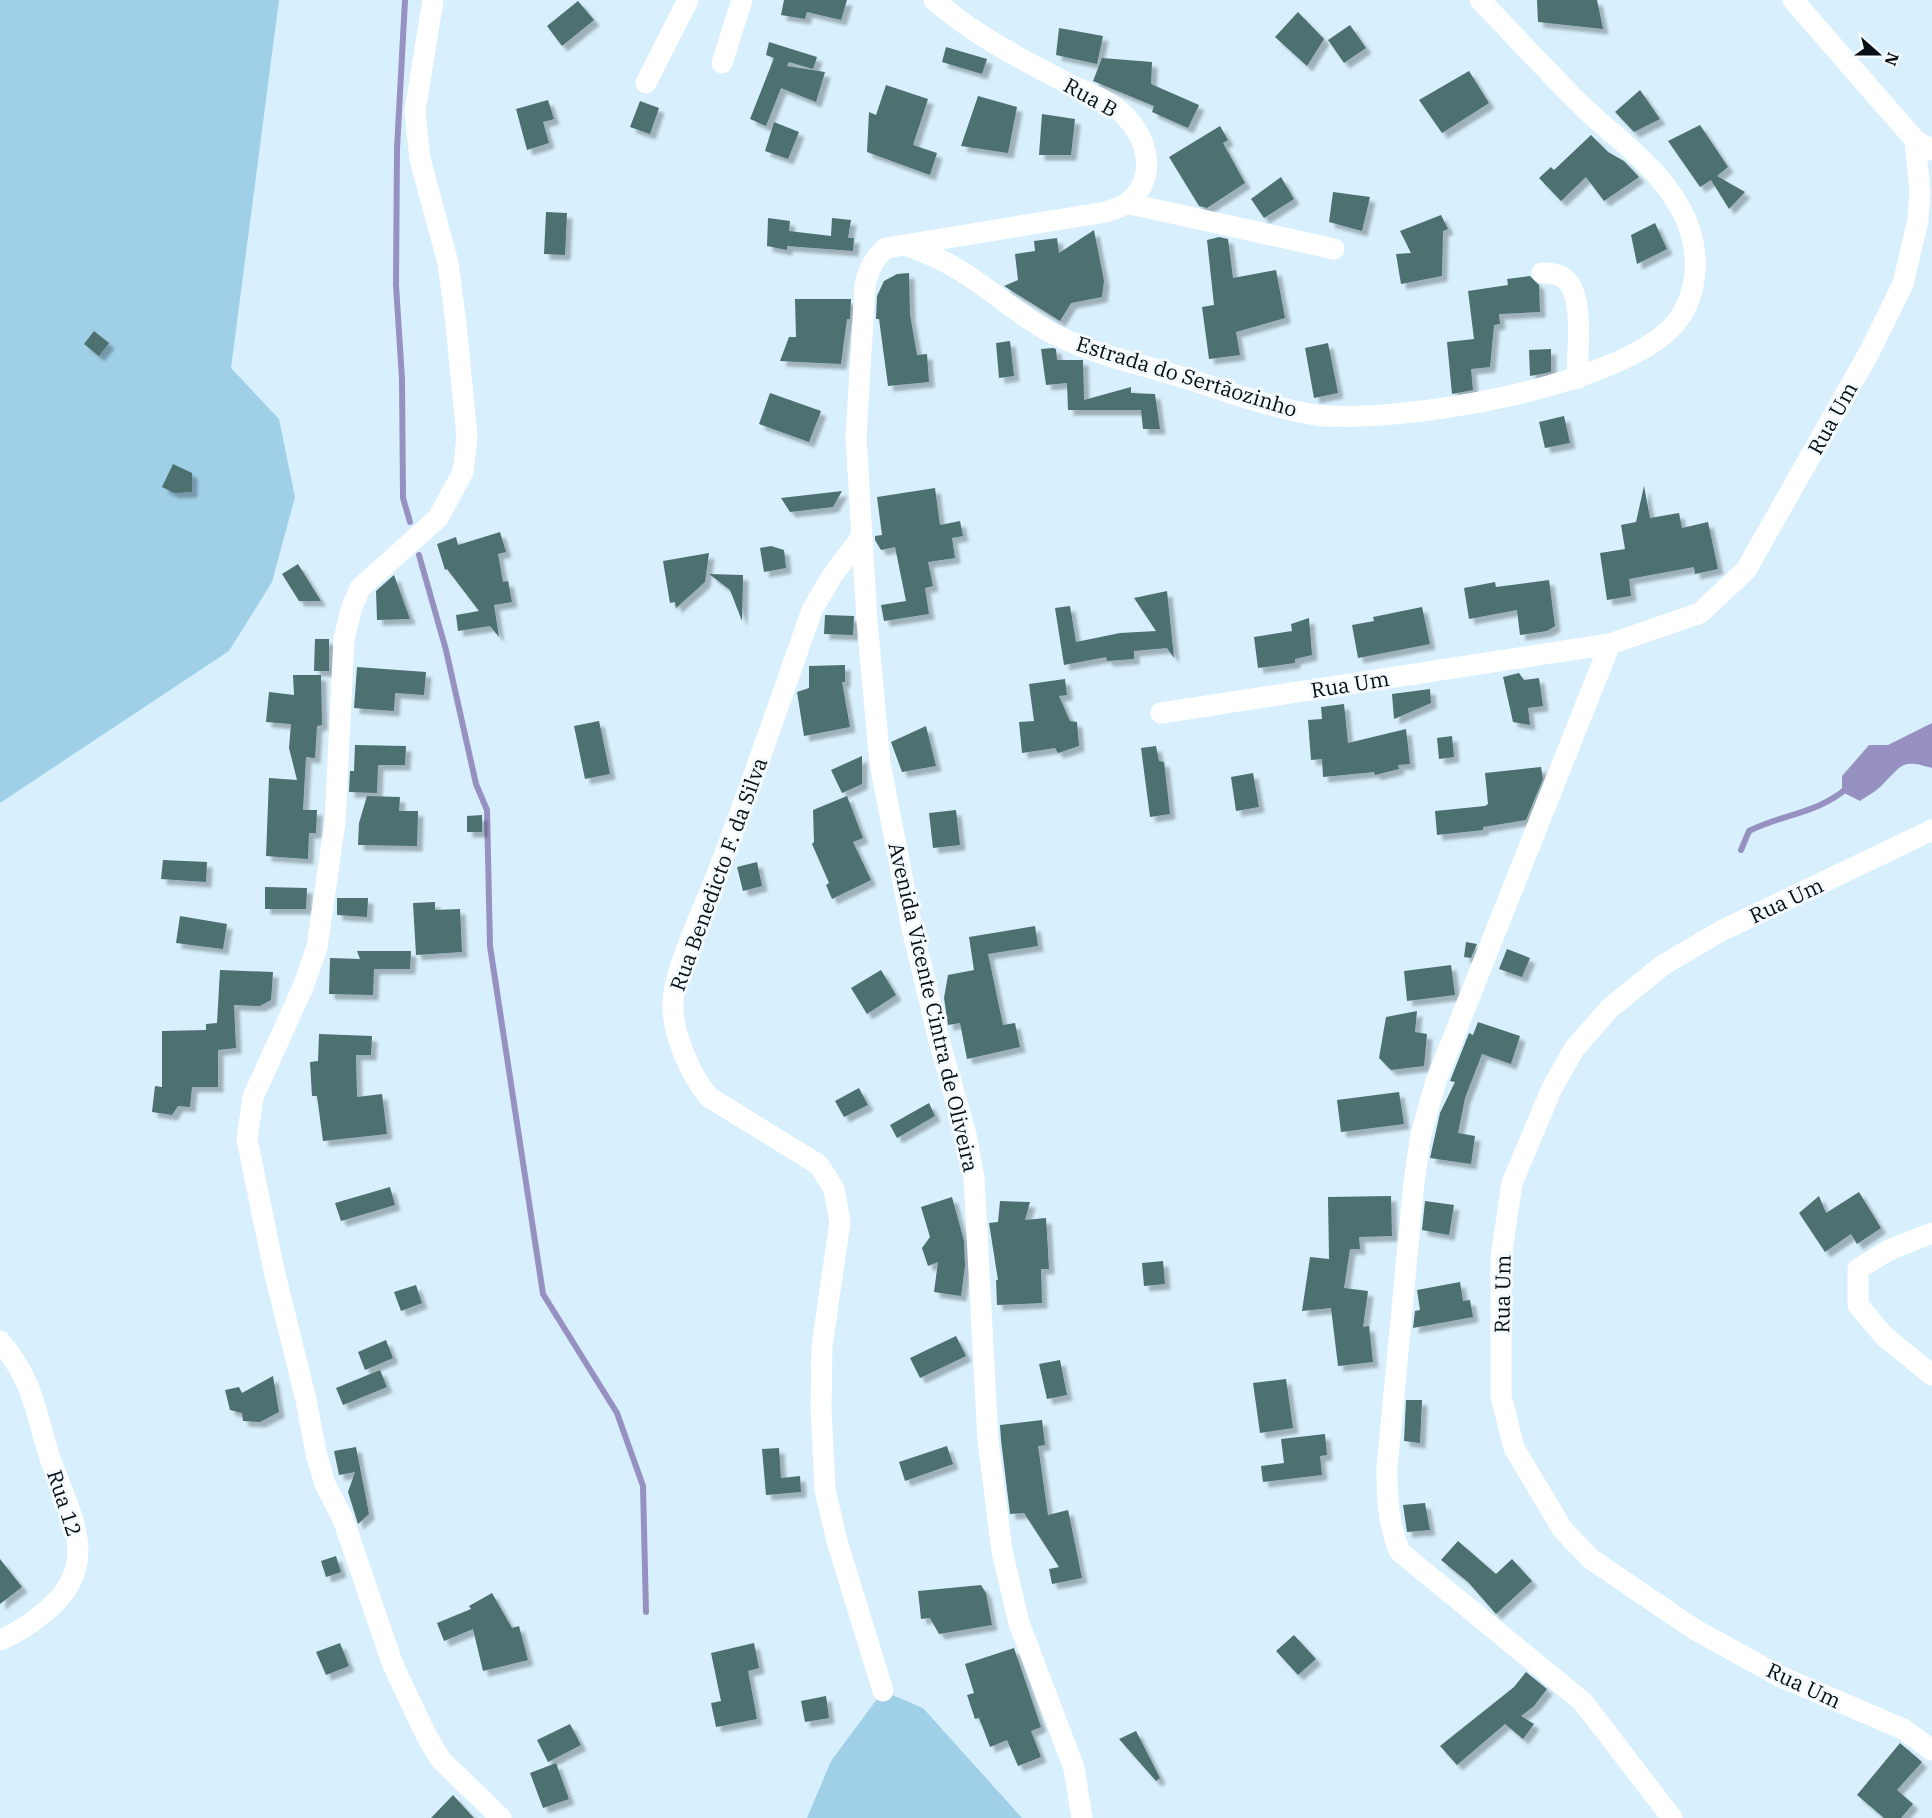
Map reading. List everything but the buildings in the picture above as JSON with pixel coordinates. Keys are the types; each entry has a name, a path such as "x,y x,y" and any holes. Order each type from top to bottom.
{"street":[{"path":"433,0 415,111 420,159 448,263 467,437 463,472 438,518 360,588 351,610 344,639 335,822 317,947 299,996 253,1097 247,1139 273,1266 325,1484 343,1519 393,1665 426,1735 441,1760 501,1818"},
{"path":"646,84 688,0"},
{"path":"722,63 742,0"},
{"name":"Rua B","path":"934,0 954,18 992,41 1120,110 1145,142 1148,158 1138,189 1126,204"},
{"name":"Estrada do Sertãozinho","path":"905,244 931,255 966,275 1060,337 1100,353 1267,404 1315,415 1357,416 1416,411 1522,393 1577,380 1634,354 1653,343 1671,327 1684,311 1696,274 1694,245 1686,221 1668,190 1644,161 1581,105 1480,0"},
{"path":"1793,0 1923,145"},
{"name":"Rua Um","path":"1161,713 1610,644 1700,613 1746,570 1870,351 1903,284 1918,220 1923,145"},
{"path":"905,244 1106,212 1126,204 1334,249"},
{"name":"Avenida Vicente Cintra de Oliveira","path":"905,244 886,248 869,268 865,285 856,437 880,763 912,928 940,1044 966,1135 974,1178 988,1441 1002,1551 1019,1623 1074,1768 1082,1818"},
{"path":"1542,273 1559,275 1572,288 1578,321 1577,380"},
{"name":"Rua Benedicto F. da Silva","path":"862,536 832,576 812,610 731,838 679,972 673,1001 674,1021 688,1065 697,1083 709,1097 819,1165 834,1189 840,1222 822,1346 821,1408 825,1490 837,1541 883,1691"},
{"path":"1610,644 1436,1081 1421,1134 1413,1182 1387,1468 1387,1511 1400,1552 1583,1702 1672,1818"},
{"name":"Rua Um","path":"1932,830 1721,931 1663,965 1610,1008 1574,1049 1552,1088 1512,1183 1501,1257 1501,1396 1514,1448 1563,1530 1591,1559 1694,1629 1779,1676 1903,1729 1932,1750"},
{"path":"1932,1233 1889,1250 1858,1269 1858,1305 1884,1336 1932,1374"},
{"name":"Rua 12","path":"0,1341 28,1381 50,1457 75,1523 79,1549 76,1572 62,1598 31,1624 0,1640"}],"shaded area":[{"path":"0,0 279,0 231,368 279,419 295,497 272,582 229,651 0,803"},
{"path":"1932,723 1932,768 1914,764 1904,765 1878,789 1860,801 1842,792 1842,776 1869,745 1888,745"},
{"path":"883,1691 923,1708 1022,1818 807,1818 831,1761"}],"waterway":[{"path":"405,0 397,149 396,285 402,379 403,498 410,522"},
{"path":"419,555 446,650 476,784 487,810 490,946 543,1294 617,1413 643,1486 646,1612"},
{"path":"1741,850 1749,831 1824,803 1847,788"}]}
